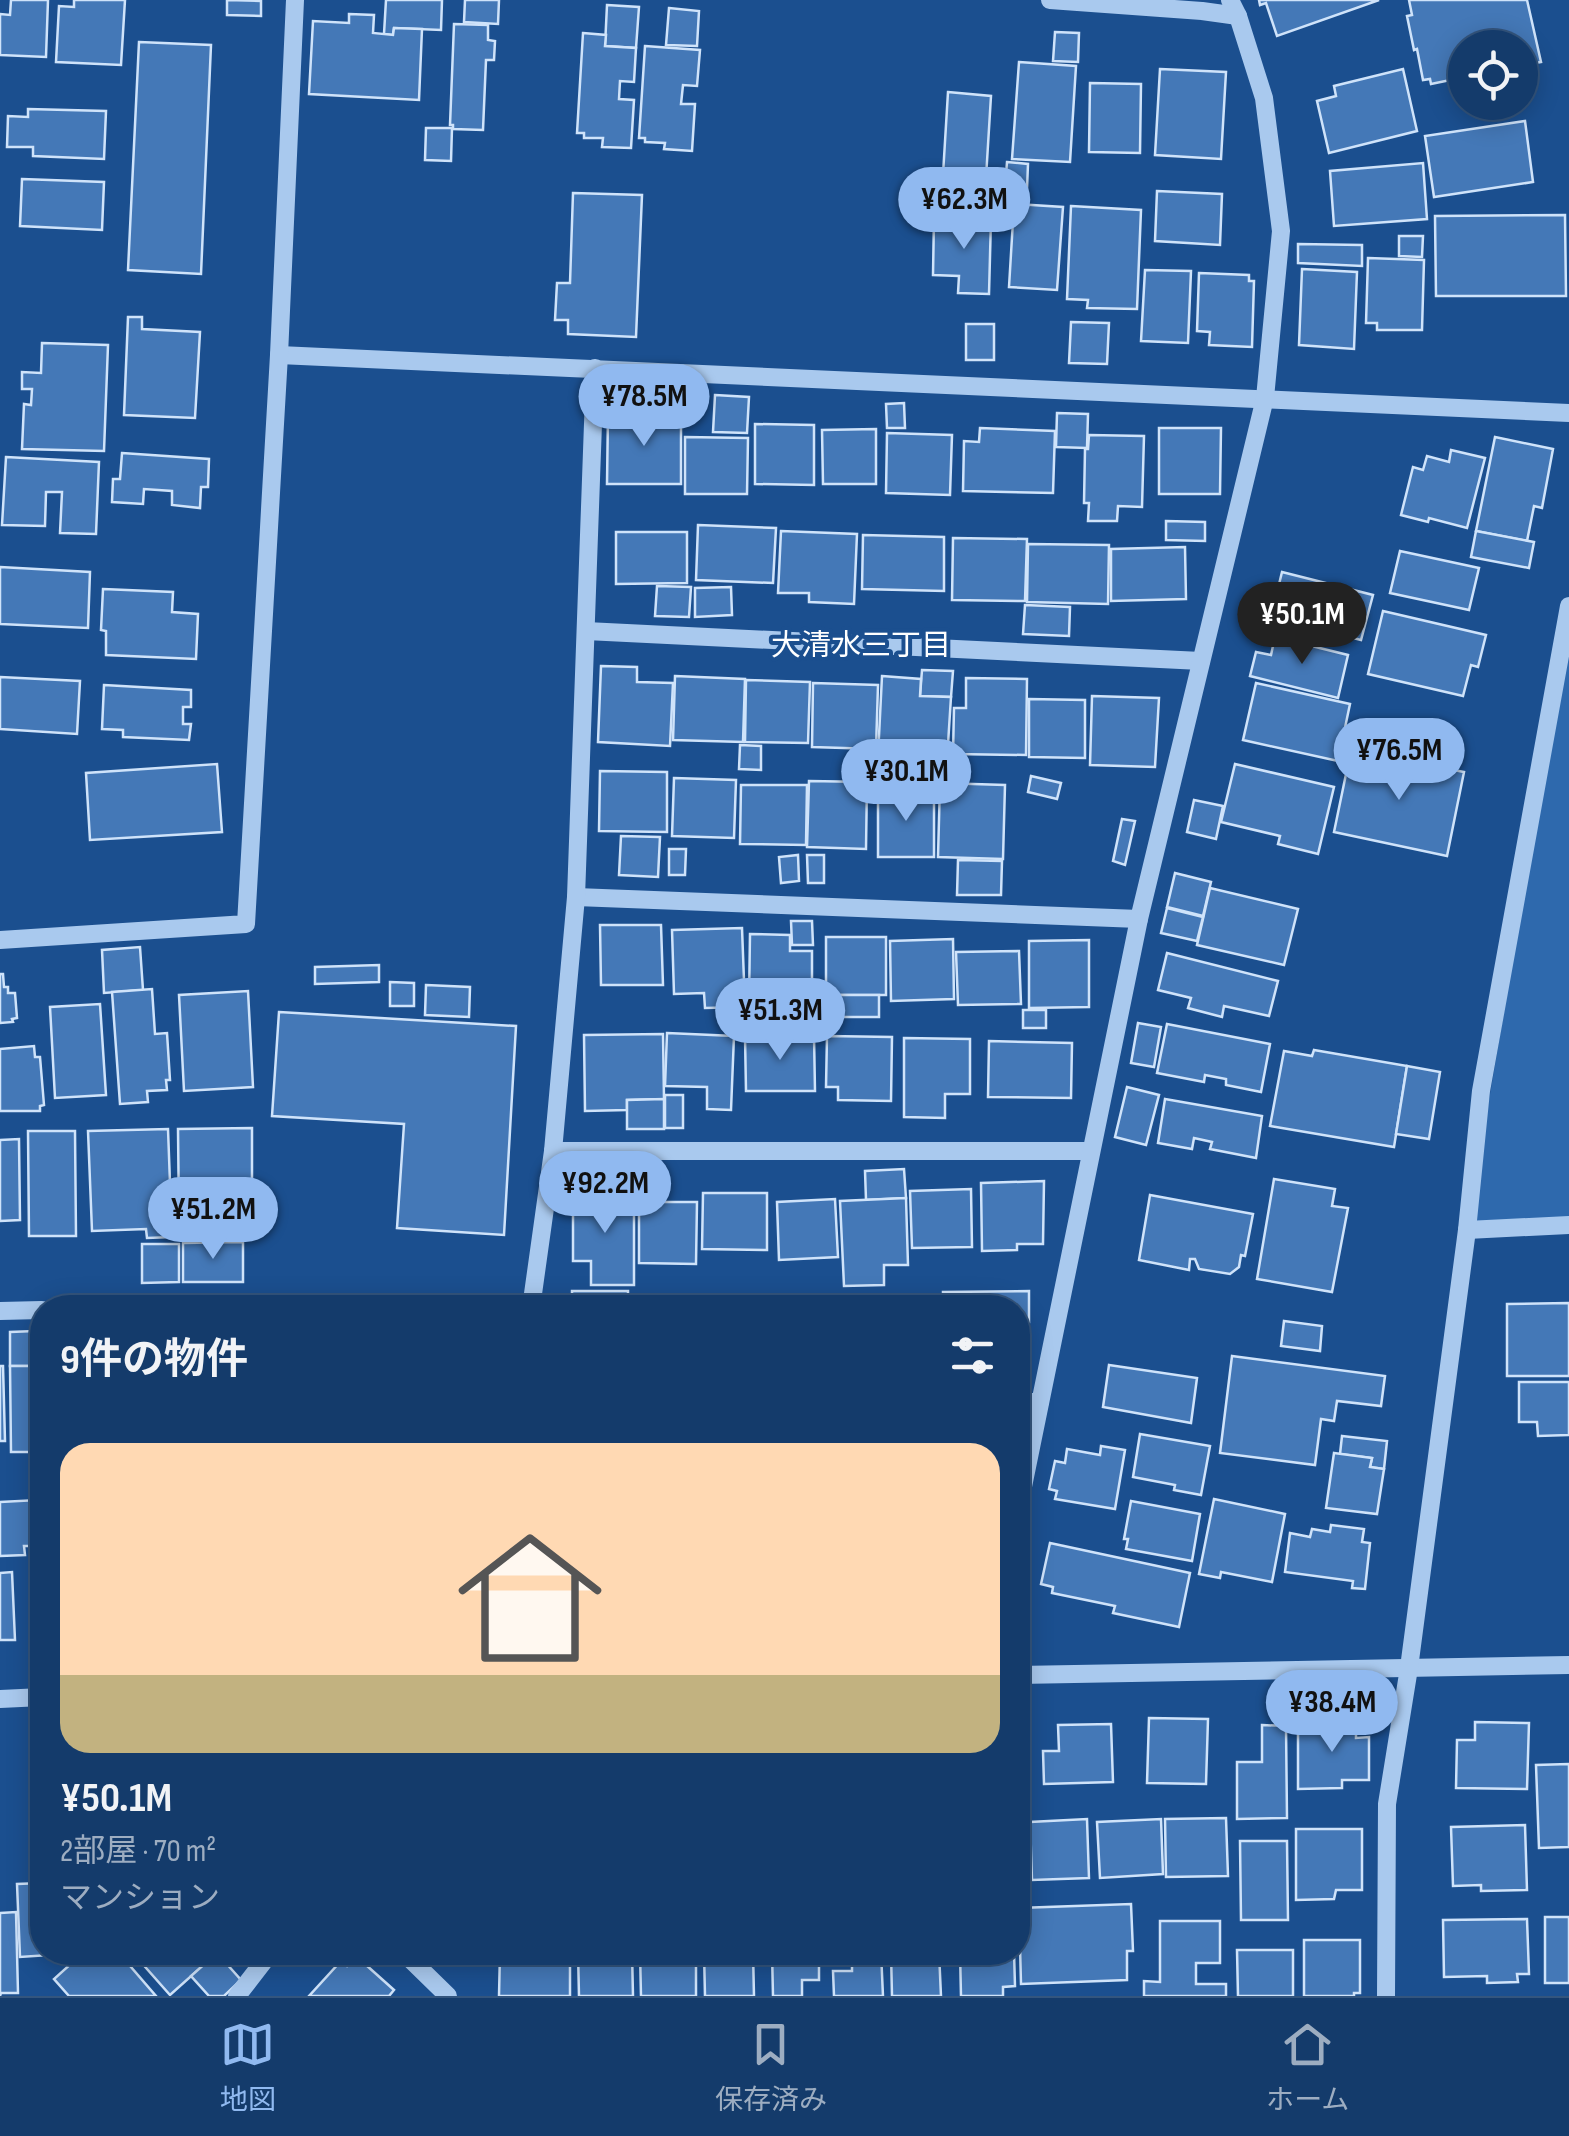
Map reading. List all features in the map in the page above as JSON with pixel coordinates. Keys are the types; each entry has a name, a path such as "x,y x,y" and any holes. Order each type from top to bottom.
{"street":[{"path":"0,940 246,924 296,0"},
{"path":"1030,1452 1138,919 1265,398 1281,231 1264,98 1234,8 1202,10 1050,0"},
{"path":"279,356 1569,413"},
{"path":"532,1295 553,1151 576,897 595,368"},
{"path":"1386,1996 1387,1804 1409,1668 1467,1230 1481,1092 1569,606"},
{"path":"586,631 1201,661"},
{"path":"576,897 1138,919"},
{"path":"553,1151 1091,1150"},
{"path":"1467,1230 1569,1226"},
{"path":"0,1311 30,1310"},
{"path":"1030,1402 1040,1402"},
{"path":"1030,1674 1569,1665"},
{"path":"0,1699 30,1698"},
{"path":"237,1996 262,1965"},
{"path":"416,1965 448,1996"}],"shaded area":[{"path":"1569,629 1569,1225 1467,1230"}],"building":[{"path":"11,0 48,0 46,57 0,55 0,14 10,15"},
{"path":"74,0 125,0 121,65 56,62 59,6 74,7"},
{"path":"227,0 261,1 261,16 227,15"},
{"path":"386,0 442,0 441,30 394,28 393,35 384,34"},
{"path":"465,0 499,0 498,24 464,22"},
{"path":"1259,0 1379,0 1277,36 1266,3 1260,5"},
{"path":"1409,0 1527,0 1534,30 1448,30 1448,80 1431,84 1430,79 1423,80 1417,49 1414,50 1407,16 1412,15"},
{"path":"607,5 639,7 636,48 605,46"},
{"path":"669,8 699,11 697,46 666,45"},
{"path":"349,14 374,15 373,33 393,35 394,28 422,29 419,100 309,94 313,21 349,23"},
{"path":"454,24 488,25 488,40 495,41 494,60 486,60 483,130 453,129 450,125"},
{"path":"1055,32 1079,33 1078,62 1053,61"},
{"path":"583,33 606,35 605,46 636,48 634,82 620,81 619,99 634,100 631,148 602,147 603,138 584,138 584,133 577,133"},
{"path":"139,42 211,45 201,274 128,270"},
{"path":"645,46 700,50 697,86 683,85 681,104 695,104 692,151 664,149 665,143 639,138"},
{"path":"1019,62 1076,66 1070,162 1012,159"},
{"path":"1160,69 1226,72 1221,159 1155,155"},
{"path":"1403,69 1417,131 1329,153 1317,101 1336,96 1334,86"},
{"path":"1090,83 1141,84 1140,153 1089,152"},
{"path":"948,92 991,96 985,194 942,191"},
{"path":"28,109 106,111 104,159 33,156 33,147 7,147 8,116 28,117"},
{"path":"1525,121 1533,182 1434,197 1425,136"},
{"path":"426,128 452,128 451,161 425,160"},
{"path":"1007,162 1028,164 1027,189 1005,187"},
{"path":"1423,163 1427,219 1334,226 1330,171"},
{"path":"22,179 104,182 102,230 20,226"},
{"path":"1157,191 1222,194 1220,245 1155,241"},
{"path":"573,193 642,195 636,337 568,334 568,320 555,320 557,283 570,283"},
{"path":"943,196 997,198 997,211 943,210"},
{"path":"1014,204 1063,207 1057,290 1009,287"},
{"path":"1071,206 1141,210 1137,309 1087,308 1088,300 1067,299"},
{"path":"1565,215 1566,296 1436,296 1435,216"},
{"path":"934,217 991,219 989,294 958,293 959,276 933,275"},
{"path":"1399,236 1423,236 1422,257 1399,256"},
{"path":"1298,244 1362,245 1362,266 1298,263"},
{"path":"1368,258 1424,260 1422,330 1377,330 1377,323 1366,323"},
{"path":"1302,269 1357,272 1354,349 1299,345"},
{"path":"1145,270 1191,271 1188,343 1141,341"},
{"path":"1199,273 1249,275 1249,281 1254,281 1252,347 1209,345 1210,332 1197,331"},
{"path":"128,317 142,317 142,329 200,332 195,418 124,415"},
{"path":"1071,322 1109,323 1107,364 1069,363"},
{"path":"966,324 994,324 994,360 966,360"},
{"path":"42,343 108,345 104,451 22,449 24,404 31,405 32,389 22,389 22,372 41,373"},
{"path":"715,395 749,397 747,433 713,432"},
{"path":"904,403 905,428 887,428 886,404"},
{"path":"1057,413 1088,414 1087,448 1056,447"},
{"path":"608,414 681,415 681,484 607,484"},
{"path":"755,424 814,425 814,485 755,484"},
{"path":"980,428 1055,431 1053,493 963,491 964,441 979,442"},
{"path":"1159,428 1221,428 1220,494 1159,494"},
{"path":"876,429 876,484 823,484 822,430"},
{"path":"887,433 952,435 950,495 886,493"},
{"path":"1089,435 1144,436 1142,507 1118,506 1117,521 1088,521 1089,503 1084,503"},
{"path":"685,437 748,438 747,494 685,494"},
{"path":"1495,437 1553,449 1542,508 1534,506 1527,541 1476,531"},
{"path":"1451,450 1485,458 1467,528 1401,515 1413,467 1423,470 1427,456 1449,462"},
{"path":"122,453 209,459 208,487 201,487 200,508 172,505 172,491 144,489 143,504 112,502 113,479 120,479"},
{"path":"6,457 99,462 96,534 60,533 62,492 46,492 45,526 2,525"},
{"path":"1166,521 1205,522 1205,541 1166,540"},
{"path":"698,525 776,528 773,583 696,580"},
{"path":"781,531 857,534 854,604 809,602 809,593 778,593"},
{"path":"1476,531 1534,542 1529,568 1471,557"},
{"path":"616,532 687,532 687,583 616,584"},
{"path":"863,535 944,537 944,591 862,589"},
{"path":"953,538 1027,539 1025,601 952,600"},
{"path":"1028,544 1109,545 1108,604 1027,602"},
{"path":"1185,547 1186,599 1111,601 1111,549"},
{"path":"1400,551 1479,568 1469,610 1390,593"},
{"path":"0,567 90,572 88,628 0,624"},
{"path":"1282,572 1373,595 1361,640 1333,633 1335,625 1273,609"},
{"path":"657,586 691,587 689,617 655,616"},
{"path":"731,587 732,615 695,617 695,588"},
{"path":"103,589 173,592 172,612 198,614 196,659 106,655 106,631 101,630"},
{"path":"1025,605 1070,607 1069,636 1023,634"},
{"path":"1383,611 1486,635 1478,667 1471,665 1463,696 1368,674"},
{"path":"1275,637 1348,655 1338,698 1250,676 1256,652 1271,655"},
{"path":"601,666 637,667 637,682 673,683 670,746 598,742"},
{"path":"922,670 953,671 951,697 920,696"},
{"path":"675,676 745,679 743,742 673,740"},
{"path":"882,676 921,679 920,696 951,697 947,760 878,756"},
{"path":"0,677 80,681 77,734 0,729"},
{"path":"966,678 1027,679 1026,755 953,754 954,708 966,708"},
{"path":"746,680 810,682 808,743 745,742"},
{"path":"813,683 878,685 876,749 812,747"},
{"path":"1256,683 1350,704 1338,761 1243,740"},
{"path":"104,685 191,690 191,707 183,707 183,724 191,724 189,740 123,737 123,730 102,729"},
{"path":"1092,696 1159,698 1155,767 1090,765"},
{"path":"1029,699 1085,700 1085,758 1029,757"},
{"path":"740,745 761,746 761,770 739,769"},
{"path":"1351,750 1464,772 1447,856 1334,832"},
{"path":"217,764 222,832 90,840 86,773"},
{"path":"1235,764 1334,787 1318,854 1278,844 1280,836 1221,822"},
{"path":"600,771 667,772 667,832 599,831"},
{"path":"1031,776 1061,783 1057,799 1028,792"},
{"path":"674,778 736,780 734,838 672,836"},
{"path":"809,781 867,782 866,849 807,847"},
{"path":"940,783 1005,785 1003,859 938,857"},
{"path":"741,785 807,785 806,845 740,844"},
{"path":"878,790 934,790 934,857 878,857"},
{"path":"1194,800 1223,806 1216,839 1187,832"},
{"path":"1122,819 1135,821 1125,865 1113,861"},
{"path":"621,836 660,837 658,877 619,875"},
{"path":"669,849 686,849 685,875 669,875"},
{"path":"798,855 799,881 781,883 779,857"},
{"path":"807,855 824,855 824,883 808,883"},
{"path":"958,860 1002,861 1001,895 957,895"},
{"path":"1175,873 1211,882 1203,916 1167,907"},
{"path":"1210,888 1298,909 1284,965 1197,945"},
{"path":"1167,908 1203,917 1197,941 1161,933"},
{"path":"791,921 812,921 813,945 792,945"},
{"path":"600,925 661,925 663,985 601,985"},
{"path":"742,928 745,1007 705,1008 704,993 674,994 672,930"},
{"path":"750,934 790,935 790,951 812,951 812,1002 749,1002"},
{"path":"826,937 886,937 886,995 826,995"},
{"path":"953,939 954,999 891,1001 890,941"},
{"path":"1089,940 1089,1007 1029,1008 1029,941"},
{"path":"140,947 143,990 104,993 102,950"},
{"path":"1019,951 1021,1004 958,1005 956,952"},
{"path":"1167,953 1278,981 1269,1016 1224,1006 1222,1017 1188,1008 1191,998 1158,990"},
{"path":"379,965 379,982 315,984 315,967"},
{"path":"0,974 8,993 15,993 17,1018 13,1022 0,1023"},
{"path":"390,982 414,983 414,1006 390,1006"},
{"path":"426,985 470,987 469,1017 425,1015"},
{"path":"152,989 155,1034 167,1033 170,1080 166,1080 167,1090 147,1091 148,1102 120,1104 112,992"},
{"path":"248,991 253,1087 184,1091 179,995"},
{"path":"834,995 879,995 879,1017 834,1017"},
{"path":"100,1004 106,1095 55,1098 50,1007"},
{"path":"1023,1010 1046,1010 1046,1028 1023,1028"},
{"path":"279,1012 516,1026 504,1235 397,1228 404,1124 272,1116"},
{"path":"1138,1023 1161,1027 1154,1067 1131,1063"},
{"path":"1167,1024 1270,1044 1261,1092 1226,1085 1226,1079 1205,1075 1204,1082 1157,1073"},
{"path":"667,1033 734,1036 731,1110 707,1109 707,1087 665,1086"},
{"path":"663,1034 664,1099 627,1100 627,1110 585,1111 584,1035"},
{"path":"814,1035 815,1091 746,1091 745,1036"},
{"path":"827,1036 892,1037 891,1101 838,1100 838,1087 826,1087"},
{"path":"904,1038 970,1039 970,1094 945,1094 945,1118 904,1117"},
{"path":"989,1041 1072,1043 1071,1098 988,1097"},
{"path":"34,1046 35,1057 40,1057 44,1105 40,1111 0,1111 0,1049"},
{"path":"1314,1050 1407,1066 1394,1147 1270,1126 1284,1051 1312,1056"},
{"path":"1407,1066 1440,1072 1429,1139 1396,1134"},
{"path":"1127,1087 1159,1095 1146,1145 1115,1137"},
{"path":"665,1095 683,1095 683,1128 665,1128"},
{"path":"664,1099 664,1129 627,1129 627,1100"},
{"path":"1165,1099 1262,1116 1256,1158 1210,1149 1212,1142 1194,1138 1192,1149 1158,1143"},
{"path":"252,1128 252,1209 221,1209 221,1219 179,1219 178,1129"},
{"path":"168,1129 172,1237 147,1238 146,1229 92,1231 88,1131"},
{"path":"28,1131 75,1131 76,1236 29,1236"},
{"path":"19,1139 20,1220 0,1221 0,1140"},
{"path":"904,1169 906,1198 866,1200 865,1171"},
{"path":"1274,1179 1335,1189 1332,1206 1348,1208 1332,1292 1257,1279"},
{"path":"1044,1181 1043,1244 982,1251 981,1183"},
{"path":"971,1189 972,1247 912,1248 910,1191"},
{"path":"573,1193 634,1193 634,1285 591,1285 591,1261 573,1261"},
{"path":"703,1193 767,1193 767,1250 702,1249"},
{"path":"1150,1195 1253,1214 1239,1267 1230,1274 1199,1269 1195,1259 1190,1259 1189,1270 1139,1260"},
{"path":"906,1198 908,1265 884,1265 884,1285 844,1286 840,1201"},
{"path":"835,1199 838,1257 779,1260 777,1202"},
{"path":"639,1202 697,1202 696,1264 639,1263"},
{"path":"243,1242 243,1282 183,1282 183,1243"},
{"path":"142,1244 179,1244 179,1282 142,1283"},
{"path":"572,1291 628,1291 628,1295 572,1295"},
{"path":"1029,1291 1029,1295 943,1295"},
{"path":"1569,1303 1569,1376 1507,1376 1507,1304"},
{"path":"1284,1321 1322,1326 1320,1351 1281,1346"},
{"path":"30,1331 30,1366 10,1366 10,1332"},
{"path":"1232,1356 1385,1376 1381,1406 1337,1401 1334,1421 1321,1419 1315,1465 1220,1453"},
{"path":"1109,1365 1197,1378 1191,1423 1103,1407"},
{"path":"3,1366 5,1441 0,1441"},
{"path":"10,1366 30,1366 30,1452 11,1452"},
{"path":"1519,1382 1569,1382 1569,1435 1538,1436 1537,1422 1519,1422"},
{"path":"1140,1434 1210,1446 1201,1495 1174,1490 1175,1485 1133,1477"},
{"path":"1342,1436 1387,1441 1384,1469 1370,1467 1372,1458 1340,1454"},
{"path":"1101,1446 1125,1450 1115,1509 1055,1499 1057,1491 1049,1489 1055,1461 1065,1463 1067,1449 1100,1455"},
{"path":"1334,1453 1372,1458 1370,1467 1384,1469 1377,1514 1326,1508"},
{"path":"1214,1499 1285,1514 1272,1582 1221,1572 1220,1578 1199,1574"},
{"path":"30,1500 30,1546 24,1546 25,1555 0,1556 0,1502"},
{"path":"1131,1501 1200,1514 1192,1561 1126,1549 1128,1539 1124,1539"},
{"path":"1331,1525 1364,1529 1362,1542 1370,1543 1365,1589 1352,1588 1353,1581 1285,1572 1290,1533 1310,1537 1312,1529 1330,1532"},
{"path":"1050,1543 1190,1573 1179,1627 1113,1613 1115,1606 1052,1593 1053,1587 1041,1584"},
{"path":"12,1572 15,1640 0,1640 0,1573"},
{"path":"1149,1718 1208,1719 1206,1784 1147,1783"},
{"path":"1317,1719 1356,1719 1356,1738 1369,1737 1369,1780 1342,1780 1342,1788 1298,1789 1298,1727 1317,1727"},
{"path":"1475,1722 1529,1723 1527,1789 1456,1788 1457,1740 1475,1740"},
{"path":"1111,1724 1113,1782 1044,1784 1043,1751 1059,1751 1058,1725"},
{"path":"1262,1725 1286,1726 1287,1818 1237,1819 1237,1762 1262,1762"},
{"path":"1569,1764 1569,1847 1539,1848 1536,1765"},
{"path":"1226,1818 1228,1876 1166,1877 1165,1819"},
{"path":"1087,1819 1089,1878 1032,1880 1030,1822"},
{"path":"1161,1819 1163,1874 1100,1878 1097,1822"},
{"path":"1525,1825 1527,1890 1481,1891 1481,1885 1453,1886 1451,1827"},
{"path":"1296,1829 1362,1829 1362,1890 1336,1890 1334,1899 1296,1900"},
{"path":"1240,1841 1287,1841 1288,1920 1241,1920"},
{"path":"30,1883 30,1956 20,1957 17,1884"},
{"path":"1131,1904 1133,1951 1127,1951 1127,1980 1021,1984 1020,1965 1030,1965 1030,1908"},
{"path":"16,1912 18,1993 0,1996 0,1913"},
{"path":"1545,1917 1569,1917 1569,1983 1545,1983"},
{"path":"1527,1919 1529,1974 1517,1974 1518,1982 1487,1983 1487,1976 1444,1977 1443,1920"},
{"path":"1160,1921 1220,1921 1220,1963 1196,1963 1196,1984 1226,1984 1226,1996 1144,1996 1144,1981 1160,1982"},
{"path":"1304,1940 1360,1940 1360,1993 1304,1996"},
{"path":"1237,1950 1293,1950 1293,1996 1238,1996"},
{"path":"70,1965 129,1965 156,1996 69,1996 54,1979"},
{"path":"143,1965 204,1965 170,1995"},
{"path":"203,1965 228,1965 241,1980 224,1996 209,1996 191,1976"},
{"path":"337,1965 366,1965 394,1990 389,1996 309,1996"},
{"path":"500,1965 570,1965 570,1996 499,1996"},
{"path":"578,1965 632,1965 633,1996 579,1996"},
{"path":"640,1965 696,1965 696,1996 641,1996"},
{"path":"704,1965 753,1965 754,1996 705,1996"},
{"path":"772,1965 819,1965 819,1980 802,1980 802,1996 773,1996"},
{"path":"852,1965 882,1965 883,1996 834,1996 833,1971 852,1971"},
{"path":"891,1965 940,1965 941,1996 892,1996"},
{"path":"960,1965 1014,1965 1015,1986 1003,1987 1003,1996 961,1996"}],"district":[{"name":"大清水三丁目","path":"861,645"}]}
